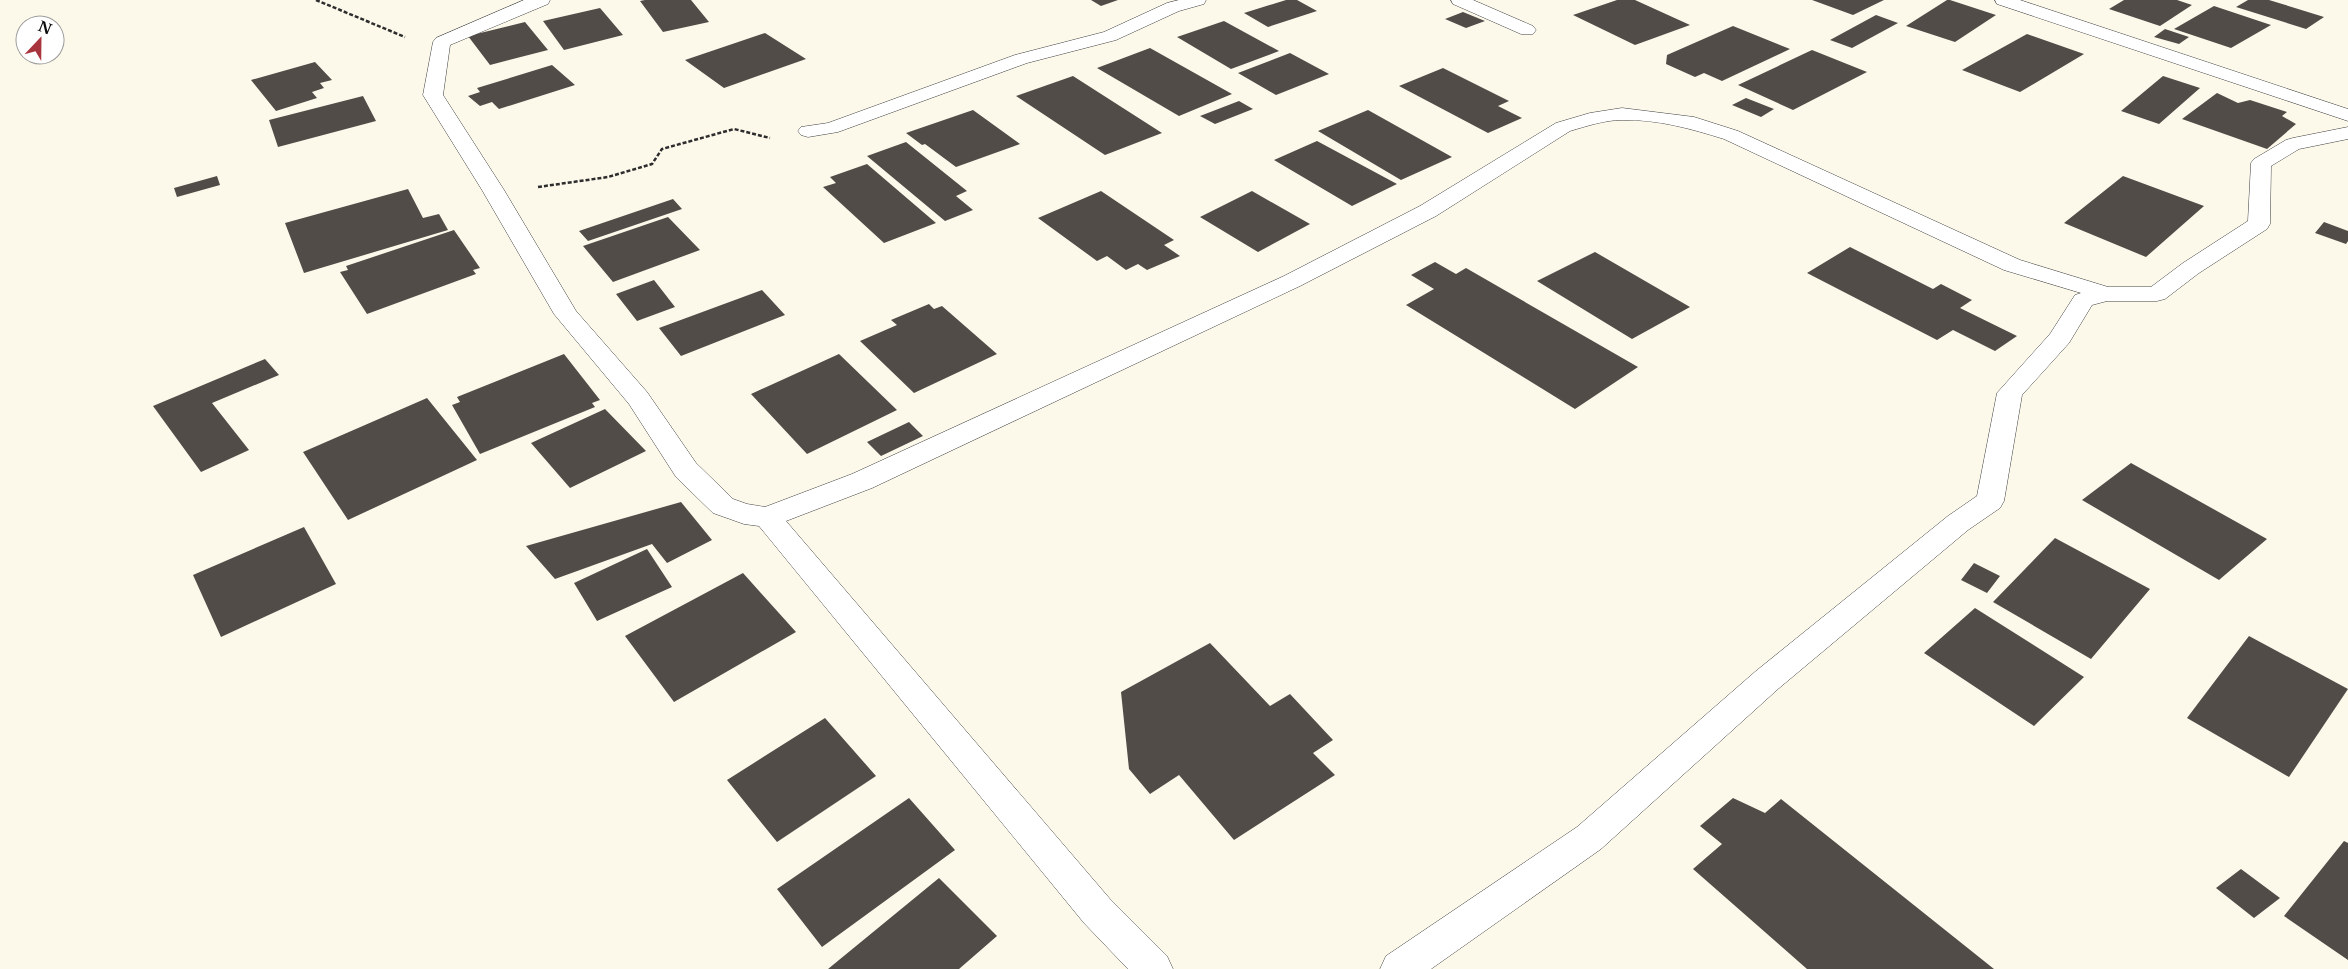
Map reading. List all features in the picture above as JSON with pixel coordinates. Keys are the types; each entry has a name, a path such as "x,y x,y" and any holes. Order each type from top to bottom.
{"street":[{"path":"542,0 526,5 442,42 433,96 493,190 566,314 638,398 686,470 723,506 744,514 767,517 862,481 1292,281 1428,211 1563,127 1590,119 1622,114 1658,116 1694,123 1731,135 2012,265 2107,294"},
{"path":"808,131 831,128 1021,58 1110,36 1173,7 1198,0"},
{"path":"1459,0 1528,30"},
{"path":"2003,0 2348,115"},
{"path":"1399,969 1589,838 1767,680 1958,523 1990,501 2010,393 2060,338 2083,300 2107,294 2157,294 2191,268 2259,224 2262,163 2293,144 2348,133"},
{"path":"767,517 1098,911 1154,969"}],"path":[{"path":"316,0 324,6 400,36 442,42"},
{"path":"493,190 552,186 608,177 652,164 662,149 734,129 768,139 808,131"}],"building":[{"path":"691,0 709,22 663,32 640,1"},
{"path":"1091,0 1118,0 1101,6"},
{"path":"1286,0 1297,0 1317,11 1268,27 1244,13"},
{"path":"1617,0 1635,0 1690,25 1635,45 1573,15"},
{"path":"1812,0 1884,0 1853,15"},
{"path":"1947,0 1996,15 1955,42 1906,26"},
{"path":"2124,0 2177,0 2192,5 2160,26 2109,9"},
{"path":"2248,0 2269,0 2324,17 2306,29 2236,7"},
{"path":"2214,6 2271,25 2231,48 2174,29"},
{"path":"600,8 623,35 564,50 543,21"},
{"path":"1463,12 1485,21 1466,28 1445,19"},
{"path":"1876,15 1898,23 1852,48 1830,40"},
{"path":"1224,21 1279,51 1231,69 1177,37"},
{"path":"525,22 548,50 490,65 468,36"},
{"path":"1733,26 1790,49 1722,81 1704,73 1695,77 1666,64 1667,55"},
{"path":"2165,29 2189,37 2179,44 2154,37"},
{"path":"765,33 806,59 724,88 685,60"},
{"path":"2027,34 2084,54 2020,92 1962,70"},
{"path":"1150,48 1232,94 1179,116 1097,68"},
{"path":"1812,50 1867,72 1793,110 1738,85"},
{"path":"1290,53 1329,74 1276,95 1238,73"},
{"path":"315,62 332,80 320,83 324,88 312,92 317,98 276,111 251,80"},
{"path":"552,65 575,85 499,109 492,102 480,106 468,96 480,92 477,88"},
{"path":"1443,68 1509,101 1498,106 1522,118 1488,133 1399,86"},
{"path":"1073,76 1162,133 1105,155 1016,96"},
{"path":"2163,76 2200,88 2159,124 2121,111"},
{"path":"2217,93 2238,103 2250,100 2287,112 2282,116 2296,124 2267,149 2182,119"},
{"path":"363,96 376,121 278,147 269,120"},
{"path":"1746,98 1774,109 1761,117 1732,105"},
{"path":"1239,101 1253,109 1215,124 1200,116"},
{"path":"973,110 1020,144 956,167 925,144 922,145 906,133"},
{"path":"1368,110 1452,157 1401,180 1318,131"},
{"path":"1317,141 1397,184 1352,206 1274,160"},
{"path":"906,142 967,191 956,196 973,210 945,221 867,156"},
{"path":"867,164 936,223 884,243 823,187 836,183 830,177"},
{"path":"217,176 220,185 177,197 174,188"},
{"path":"2123,176 2204,206 2146,257 2064,223"},
{"path":"408,189 423,218 439,214 448,230 304,273 285,223"},
{"path":"1101,191 1174,240 1164,245 1180,256 1147,270 1138,264 1126,270 1107,256 1097,261 1038,218"},
{"path":"1252,191 1310,224 1258,252 1200,217"},
{"path":"673,199 682,209 588,241 579,231"},
{"path":"668,217 700,250 613,282 583,246"},
{"path":"2324,222 2348,231 2348,241 2346,244 2315,233"},
{"path":"454,230 480,268 473,270 476,274 367,314 340,272 348,270 346,266"},
{"path":"1850,247 1933,289 1941,284 1972,300 1960,308 2017,336 1995,351 1953,330 1937,340 1807,273"},
{"path":"1595,252 1690,307 1632,339 1537,281"},
{"path":"1435,262 1456,274 1466,268 1638,367 1575,409 1406,305 1434,289 1411,275"},
{"path":"654,280 675,307 637,321 616,294"},
{"path":"762,290 785,315 681,356 659,328"},
{"path":"929,304 934,309 942,306 997,354 914,393 860,341 897,325 891,320"},
{"path":"564,354 600,400 592,403 595,407 480,454 452,405 460,402 457,397"},
{"path":"839,354 897,410 807,454 751,394"},
{"path":"265,359 279,375 212,403 249,450 201,472 153,406"},
{"path":"427,398 477,460 348,520 303,452"},
{"path":"605,409 646,451 570,488 531,443"},
{"path":"909,422 923,436 881,456 867,442"},
{"path":"2131,463 2267,539 2219,580 2082,500"},
{"path":"681,502 712,540 667,563 652,544 555,579 526,546"},
{"path":"304,527 336,584 221,637 193,575"},
{"path":"2055,538 2150,589 2091,659 1993,602"},
{"path":"647,549 672,587 597,621 574,583"},
{"path":"1974,563 2000,576 1987,593 1961,580"},
{"path":"743,573 796,632 674,702 625,636"},
{"path":"1975,608 2084,677 2034,726 1924,653"},
{"path":"2249,636 2348,689 2289,777 2187,718"},
{"path":"1210,643 1270,706 1290,694 1333,740 1313,753 1335,775 1234,840 1179,775 1150,794 1129,769 1121,692"},
{"path":"825,718 876,776 777,842 727,780"},
{"path":"909,798 955,850 822,947 777,889"},
{"path":"1733,798 1765,813 1781,799 1994,969 1807,969 1693,869 1722,844 1700,826"},
{"path":"2344,841 2348,843 2348,960 2284,916"},
{"path":"2241,869 2280,898 2254,918 2216,888"},
{"path":"939,878 997,936 959,969 828,969"}]}
